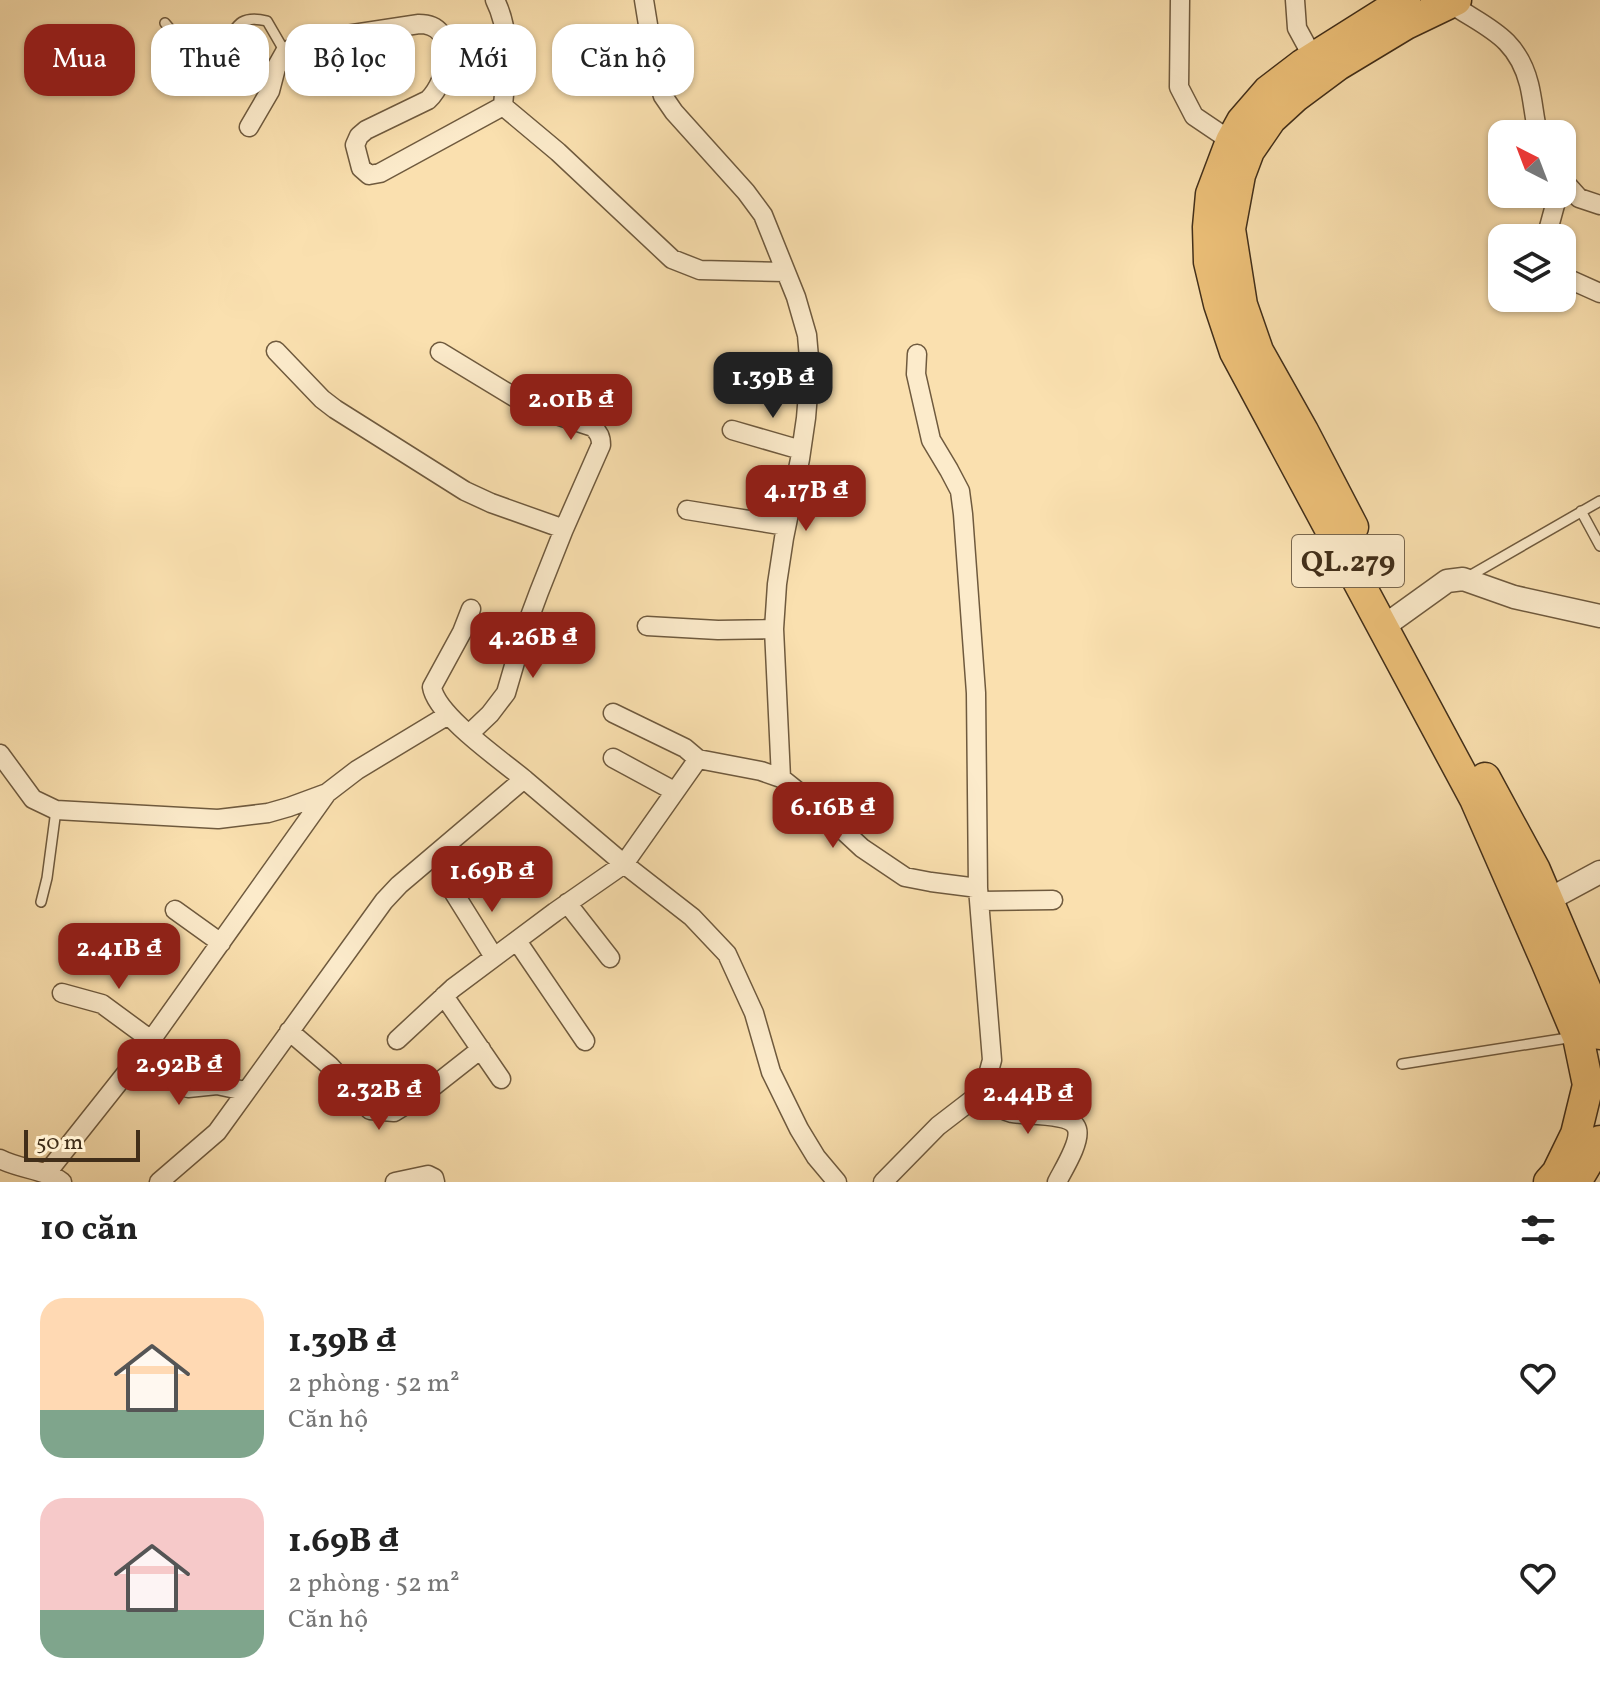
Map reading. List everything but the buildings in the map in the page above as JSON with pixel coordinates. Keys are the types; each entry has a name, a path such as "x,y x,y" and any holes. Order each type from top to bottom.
{"highway":[{"name":"QL.279","path":"1405,0 1318,67 1295,97 1271,119 1249,151 1240,175 1230,229 1235,267 1242,305 1258,351 1303,431 1475,799 1546,961 1589,1036"},
{"name":"QL.279","path":"1450,1 1268,91 1242,121 1211,194 1209,262 1235,352 1535,870 1592,1004 1588,1085 1576,1134 1557,1173 1549,1182"},
{"path":"1576,1182 1600,1141"}],"street":[{"path":"495,0 506,33 503,106"},
{"path":"644,0 656,74 663,96 756,204 769,228 796,297 807,335 810,369 801,450 777,584 774,629 781,778"},
{"path":"1180,0 1179,87 1194,116 1231,141"},
{"path":"1295,0 1297,28 1318,67"},
{"path":"1450,1 1513,47 1530,86 1535,120"},
{"path":"415,25 433,26 440,32 446,45 445,73 435,94 362,133 356,140 355,149 361,168 369,175 380,173 503,106"},
{"path":"249,127 270,91 276,68 285,52"},
{"path":"503,106 558,152 672,259 700,270 785,272"},
{"path":"1576,195 1600,205"},
{"path":"1576,282 1600,293"},
{"path":"276,351 335,409 465,491 564,529"},
{"path":"440,352 529,406 593,427 599,432 601,445 523,635 506,693 469,734"},
{"path":"883,1182 938,1126 977,1096 986,1082 992,1060 979,894 976,693 963,514 960,491 931,440 916,374 917,354"},
{"path":"732,430 801,450"},
{"path":"687,510 786,526"},
{"path":"1391,622 1447,581 1463,579 1514,597 1600,616"},
{"path":"471,609 432,687 433,696 469,734 692,917 727,954 754,1013 771,1072 799,1129 816,1157 837,1182"},
{"path":"647,626 774,629"},
{"path":"613,713 685,748 698,759 774,774 821,810 862,848 905,877 979,894 1053,900"},
{"path":"0,754 33,799 56,810 218,819 268,813 327,793 357,770 448,715"},
{"path":"613,758 674,791"},
{"path":"397,1040 444,996 494,957 624,864 698,759"},
{"path":"159,1182 217,1132 384,901 524,779"},
{"path":"0,1159 15,1167 54,1178 327,793"},
{"path":"1548,900 1600,872"},
{"path":"454,893 494,957"},
{"path":"567,903 610,958"},
{"path":"175,910 221,943"},
{"path":"517,941 585,1041"},
{"path":"62,993 102,1004 146,1046 170,1076 188,1088 217,1085 245,1091"},
{"path":"444,996 501,1079"},
{"path":"289,1031 330,1066 370,1110 394,1112 425,1093 481,1049"},
{"path":"977,1096 1011,1113 1066,1119 1074,1124 1078,1130 1076,1142 1057,1182"},
{"path":"395,1182 428,1175 435,1182"}],"lane":[{"path":"165,23 172,33 190,45 203,48 211,47 227,37 243,22 257,19 267,21 285,52"},
{"path":"1463,579 1600,501"},
{"path":"1581,511 1600,546"},
{"path":"41,902 56,810"},
{"path":"1402,1064 1589,1036"}]}
